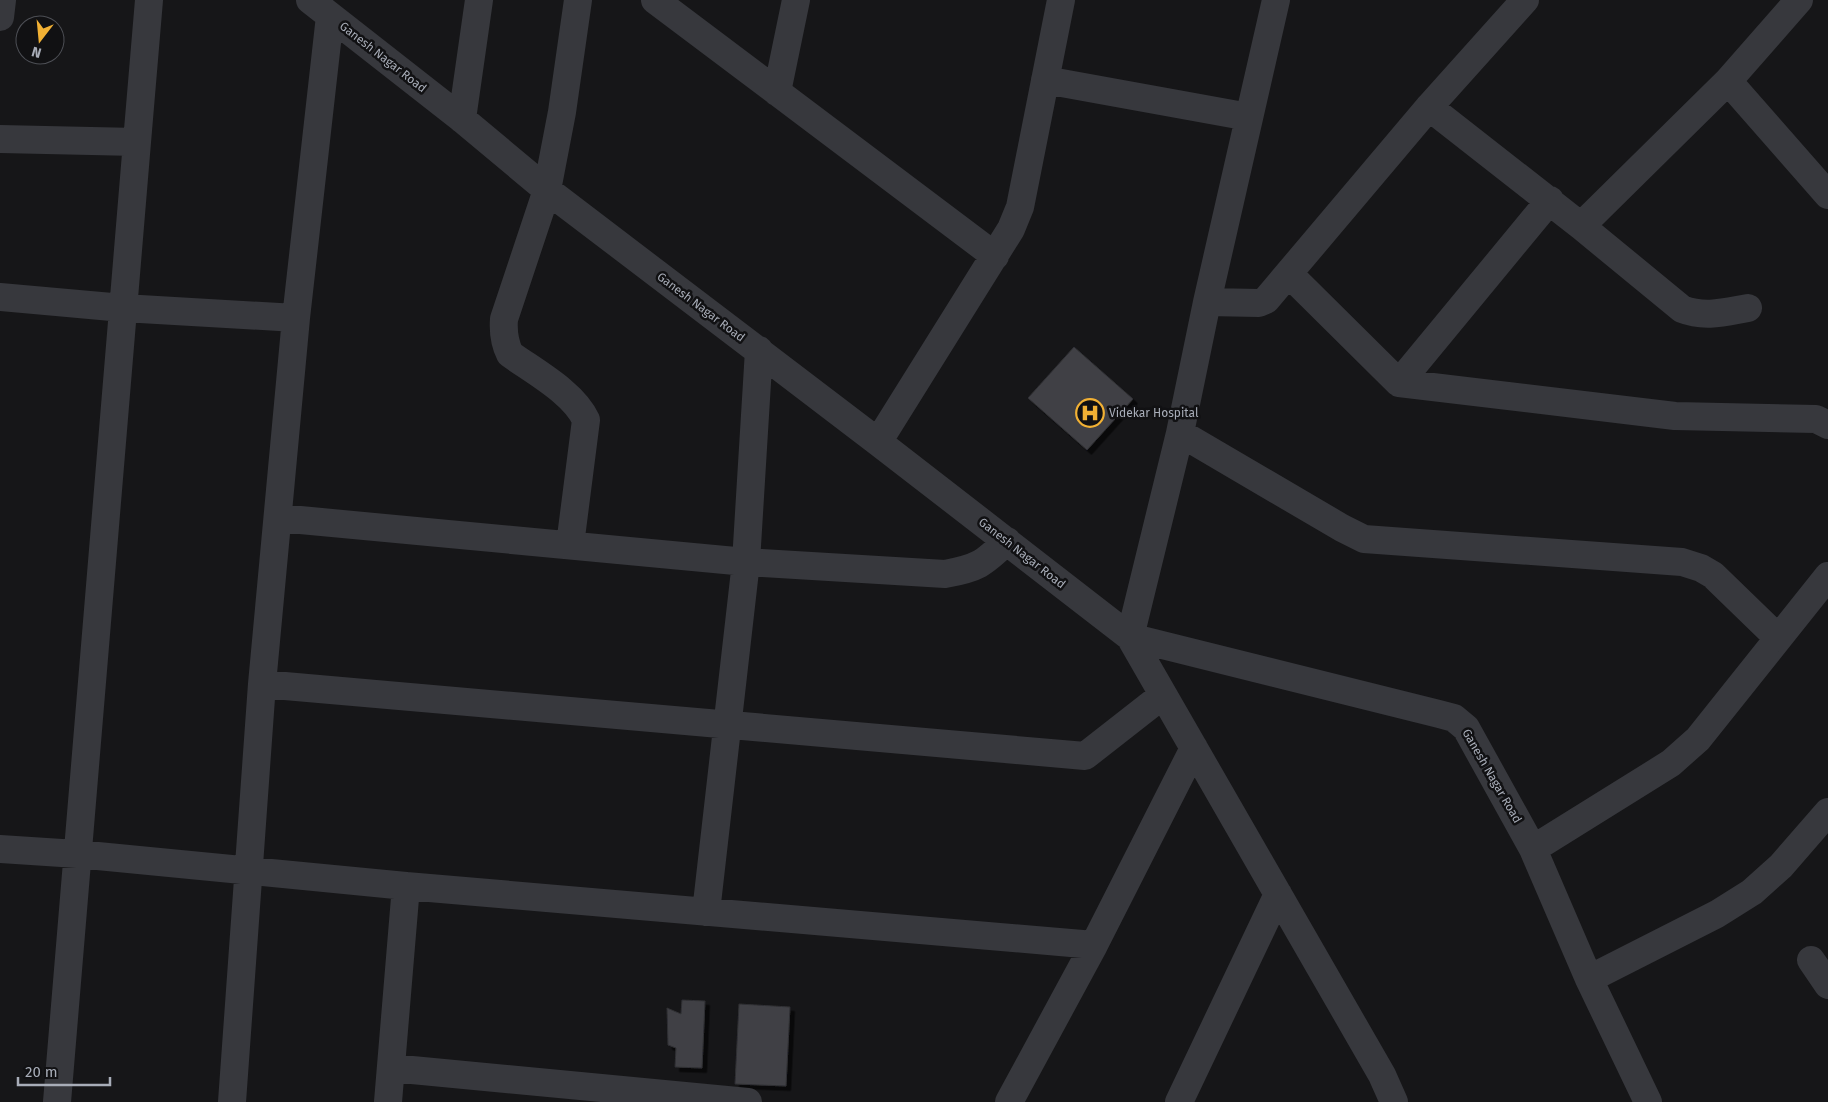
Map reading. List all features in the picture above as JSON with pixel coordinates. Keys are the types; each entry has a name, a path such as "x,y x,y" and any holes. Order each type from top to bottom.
{"street":[{"path":"0,17 2,0"},
{"path":"57,1102 149,0"},
{"path":"462,118 480,0"},
{"path":"570,545 586,420 582,410 572,399 510,354 505,345 503,334 504,319 547,190 562,112 578,0"},
{"path":"654,0 995,256"},
{"path":"777,92 796,0"},
{"path":"878,442 1011,229 1020,207 1061,0"},
{"path":"1276,0 1207,302 1180,433 1130,637 1382,1075 1394,1102"},
{"path":"1207,302 1259,303 1266,300 1429,107 1525,0"},
{"path":"1581,226 1728,81 1799,0"},
{"path":"232,1102 262,684 279,518 320,8"},
{"name":"Ganesh Nagar Road","path":"320,8 462,118 547,190 759,350 1130,637 1454,718 1466,728 1534,849 1590,979 1648,1102"},
{"path":"1045,80 1249,117"},
{"path":"1728,81 1828,195"},
{"path":"1429,107 1550,200 1682,309 1693,314 1705,315 1748,308"},
{"path":"0,139 137,142"},
{"path":"1399,383 1550,200"},
{"path":"1289,274 1399,383 1675,416 1816,419 1828,426"},
{"path":"0,297 124,308 296,318"},
{"path":"706,912 746,562 759,350"},
{"path":"1180,433 1364,539 1682,562 1701,568 1713,575 1778,638"},
{"path":"279,518 746,562 946,574 967,570 985,562 1007,541"},
{"path":"1534,849 1671,764 1698,739 1828,576"},
{"path":"262,684 1084,756 1163,695"},
{"path":"1009,1102 1094,945 1194,748"},
{"path":"1590,979 1717,914 1752,892 1781,866 1828,812"},
{"path":"0,849 78,854 406,886 1094,945"},
{"path":"388,1102 406,886"},
{"path":"1179,1102 1278,894"},
{"path":"1811,960 1828,985"},
{"path":"391,1068 672,1098 748,1102"}],"building":[{"path":"1074,347 1133,399 1087,450 1028,398"},
{"path":"682,1000 705,1001 702,1068 675,1067 676,1048 668,1045 667,1008 681,1014"},
{"path":"739,1004 790,1007 786,1086 735,1084"}],"place":[{"name":"Videkar Hospital","path":"1090,413"}]}
